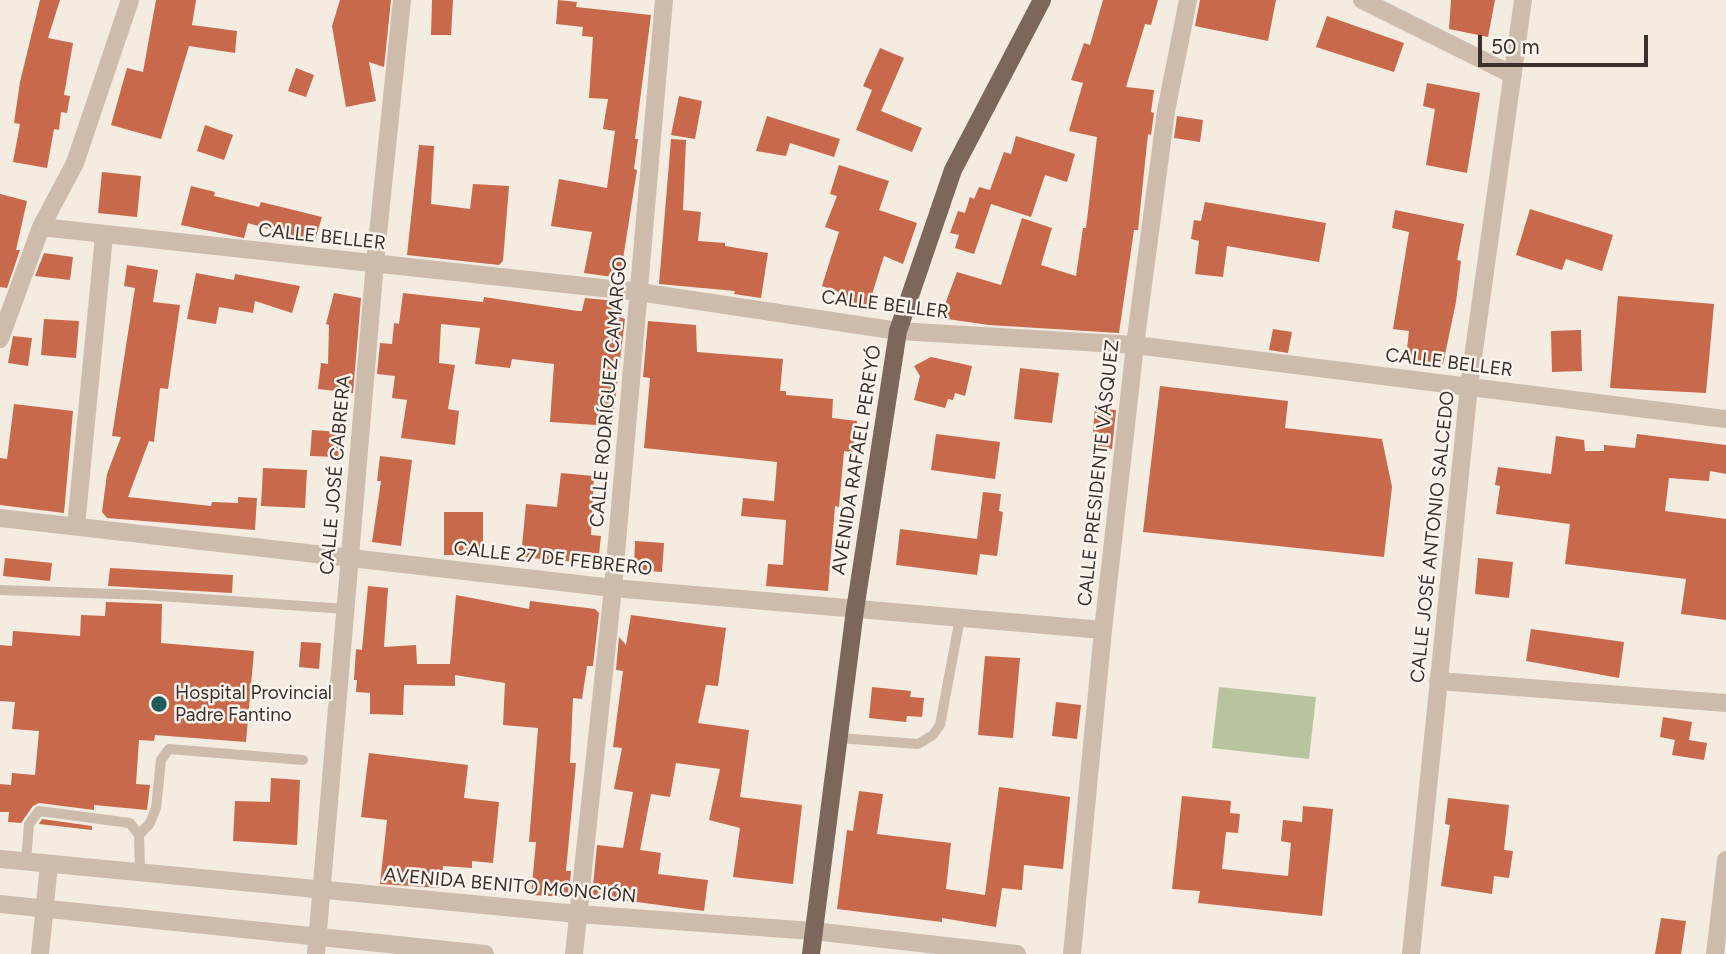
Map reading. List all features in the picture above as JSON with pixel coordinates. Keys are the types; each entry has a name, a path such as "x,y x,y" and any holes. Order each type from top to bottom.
{"main road":[{"name":"AVENIDA RAFAEL PEREYÓ","path":"811,954 855,610 898,331 953,170 1042,0"}],"street":[{"path":"0,339 41,227 75,163 130,0"},
{"name":"CALLE JOSÉ CABRERA","path":"317,946 375,263 402,0"},
{"name":"CALLE RODRÍGUEZ CAMARGO","path":"574,954 613,588 664,0"},
{"name":"CALLE PRESIDENTE VÁSQUEZ","path":"1072,954 1103,630 1135,345 1166,110 1188,0"},
{"path":"1362,0 1513,75"},
{"name":"CALLE JOSÉ ANTONIO SALCEDO","path":"1411,954 1469,386 1523,0"},
{"name":"CALLE BELLER","path":"41,227 104,236 639,292 898,331 1135,345 1726,419"},
{"path":"76,526 104,236"},
{"name":"CALLE 27 DE FEBRERO","path":"0,518 613,588 1103,630"},
{"path":"1438,681 1726,703"},
{"name":"AVENIDA BENITO MONCIÓN","path":"0,859 140,870 578,914 814,931 1017,954"},
{"path":"1715,954 1726,860"},
{"path":"40,954 49,864"},
{"path":"0,904 317,946 485,954"}],"lane":[{"path":"0,590 145,595 346,609"},
{"path":"839,738 918,744 933,735 940,725 960,618"},
{"path":"139,835 150,823 156,808 161,760 169,749 303,760"},
{"path":"26,861 29,824 39,811 120,819 130,823 139,835 140,870"}],"green space":[{"path":"1219,687 1316,697 1309,759 1212,748"}],"building":[{"path":"40,0 60,0 48,38 73,43 64,95 70,96 67,113 61,112 59,130 54,129 47,168 13,162 20,124 14,123 20,82"},
{"path":"156,0 196,0 192,25 237,31 235,53 189,46 161,139 111,125 127,68 143,72"},
{"path":"340,0 391,0 384,67 369,62 376,101 346,107 332,26"},
{"path":"432,0 453,0 451,35 431,35"},
{"path":"558,0 577,2 576,7 651,15 635,139 638,139 634,169 637,170 620,278 584,273 592,232 551,226 559,179 607,188 615,131 603,129 608,99 589,98 593,37 582,36 583,27 556,24"},
{"path":"1103,0 1158,0 1151,25 1145,24 1126,87 1154,90 1151,112 1154,113 1151,135 1148,134 1138,230 1134,230 1119,333 989,325 940,318 957,272 1001,285 1022,218 1052,228 1041,265 1076,276 1083,228 1086,228 1097,137 1069,131 1083,83 1071,80 1084,43 1090,45"},
{"path":"1200,0 1276,0 1268,41 1195,26"},
{"path":"1451,0 1495,0 1488,37 1449,29"},
{"path":"1327,16 1404,43 1394,72 1316,47"},
{"path":"880,48 904,58 881,111 922,128 912,152 856,130 872,90 863,86"},
{"path":"296,68 314,75 306,97 288,91"},
{"path":"1427,83 1480,93 1467,173 1426,165 1435,109 1423,106"},
{"path":"679,96 702,101 695,139 671,135"},
{"path":"767,116 840,139 834,157 790,143 786,156 756,151"},
{"path":"1177,116 1203,120 1200,142 1174,138"},
{"path":"205,125 233,135 224,160 197,151"},
{"path":"1016,136 1075,154 1067,182 1045,175 1031,217 991,204 974,254 955,248 959,235 950,233 958,211 965,213 970,197 974,199 979,187 990,190 1004,152 1011,154"},
{"path":"671,139 686,140 683,210 701,212 698,241 725,243 725,246 768,253 761,298 734,294 735,291 659,284"},
{"path":"419,145 434,146 431,204 470,209 473,184 509,186 503,261 499,265 407,255"},
{"path":"839,165 889,181 879,210 917,223 903,264 884,256 868,307 837,297 839,292 822,286 839,232 825,227 837,196 830,194"},
{"path":"102,172 141,176 137,217 98,213"},
{"path":"191,186 215,192 214,196 259,207 261,202 322,217 314,243 248,223 244,238 181,225"},
{"path":"0,194 27,201 16,250 20,250 7,288 0,287"},
{"path":"1205,202 1326,223 1319,262 1227,246 1223,277 1195,274 1199,241 1191,239 1194,220 1201,221"},
{"path":"1530,209 1613,235 1602,271 1566,259 1562,270 1516,255"},
{"path":"1395,210 1464,224 1457,260 1461,261 1456,302 1443,364 1406,358 1409,331 1393,329 1409,232 1392,228"},
{"path":"44,253 73,257 70,280 35,276"},
{"path":"127,265 158,270 153,302 180,305 168,389 160,388 154,442 149,441 128,497 211,506 212,502 238,503 238,497 257,498 255,530 107,518 102,512 107,474 121,437 112,436 135,288 124,286"},
{"path":"196,273 234,280 235,274 300,286 292,313 255,301 253,313 219,307 216,324 187,319"},
{"path":"334,293 361,298 353,393 318,389 321,363 328,364 329,325 326,324"},
{"path":"403,293 483,302 484,297 578,311 582,311 585,298 616,301 614,315 625,319 612,426 550,422 554,364 512,359 510,368 475,364 480,328 441,324 439,363 455,365 448,409 459,411 455,445 401,438 407,400 392,398 395,376 377,374 380,343 392,344 394,323 399,324"},
{"path":"1618,296 1714,304 1706,393 1610,388"},
{"path":"44,319 79,321 76,358 41,355"},
{"path":"648,321 696,325 697,352 783,359 780,391 786,391 786,395 833,399 832,418 857,421 853,453 844,451 839,507 835,506 828,591 766,586 768,564 783,565 786,520 741,516 743,498 774,501 777,462 644,448 650,378 643,377"},
{"path":"1273,329 1292,332 1288,353 1269,350"},
{"path":"1581,330 1582,371 1552,372 1551,331"},
{"path":"13,336 32,338 28,366 8,363"},
{"path":"931,357 972,366 965,396 955,393 953,400 948,399 945,408 914,400 920,376 914,366"},
{"path":"1020,368 1059,373 1052,423 1014,419"},
{"path":"1160,386 1288,401 1285,428 1382,439 1392,487 1384,557 1143,532"},
{"path":"14,404 73,411 64,513 0,505 0,458 7,459"},
{"path":"1095,408 1116,410 1112,449 1092,447"},
{"path":"312,430 340,432 338,457 310,456"},
{"path":"936,434 1000,442 995,479 931,470"},
{"path":"1637,434 1726,445 1726,474 1710,471 1709,481 1669,478 1665,511 1726,519 1726,620 1681,614 1686,579 1565,564 1570,524 1496,514 1500,486 1495,485 1498,467 1551,474 1556,436 1584,440 1585,451 1604,451 1604,445 1635,448"},
{"path":"380,456 412,460 401,546 372,542 381,481 377,481"},
{"path":"263,468 307,470 305,508 261,506"},
{"path":"561,473 594,476 591,535 601,536 598,564 521,557 526,504 557,507"},
{"path":"983,492 1001,494 999,511 1003,512 997,556 980,554 977,575 896,565 900,529 977,539"},
{"path":"444,512 483,512 483,555 444,555"},
{"path":"635,541 664,543 662,572 634,570"},
{"path":"5,558 52,563 50,581 3,576"},
{"path":"1478,558 1513,562 1509,598 1475,594"},
{"path":"110,568 233,575 232,593 108,586"},
{"path":"368,586 388,588 384,647 416,645 417,664 450,664 456,595 529,609 530,601 595,609 599,613 593,666 587,666 582,699 573,698 570,763 576,763 566,871 571,871 569,897 531,895 536,842 529,842 538,728 503,725 505,683 455,675 455,686 404,685 403,715 370,714 370,693 356,692 357,680 354,680 356,649 362,650"},
{"path":"106,602 162,604 161,643 254,651 246,742 155,735 154,741 139,740 136,784 150,785 147,810 94,805 94,810 39,803 33,806 21,823 8,822 9,812 0,812 0,784 11,785 12,773 35,775 39,731 12,729 15,702 0,701 0,645 12,646 13,631 80,636 81,615 105,616"},
{"path":"631,615 726,628 718,686 706,685 698,723 749,730 740,797 802,805 793,884 733,877 740,828 709,820 720,769 676,763 670,797 651,794 640,850 661,853 658,874 708,880 704,911 592,896 597,845 623,848 633,792 614,789 622,748 613,747 623,671 616,670 619,637 626,645"},
{"path":"1531,629 1624,642 1619,678 1526,661"},
{"path":"301,642 321,643 319,669 299,667"},
{"path":"985,656 1020,658 1013,738 978,735"},
{"path":"872,687 911,691 910,697 924,698 922,717 907,716 906,722 869,718"},
{"path":"1056,702 1081,705 1077,739 1052,736"},
{"path":"1663,717 1692,722 1689,740 1707,743 1704,760 1672,755 1675,740 1660,737"},
{"path":"369,753 468,765 464,798 499,802 493,863 472,861 472,868 443,866 441,888 380,884 387,820 361,817"},
{"path":"271,778 300,780 297,845 233,841 235,801 270,802"},
{"path":"999,787 1070,797 1063,869 1024,865 1022,890 1002,888 996,927 942,918 942,922 837,909 847,830 853,831 859,791 883,794 877,834 951,843 946,889 985,895"},
{"path":"1182,796 1231,801 1230,813 1240,814 1238,833 1226,832 1222,869 1288,876 1291,843 1281,841 1283,820 1302,822 1303,806 1333,809 1322,916 1198,903 1200,891 1172,889"},
{"path":"1448,798 1509,805 1504,850 1513,851 1509,878 1494,876 1492,894 1441,886 1450,825 1445,824"},
{"path":"42,819 92,826 92,830 39,824"},
{"path":"1661,918 1686,921 1681,954 1655,954"}],"place":[{"name":"Hospital Provincial Padre Fantino","path":"159,704"}]}
